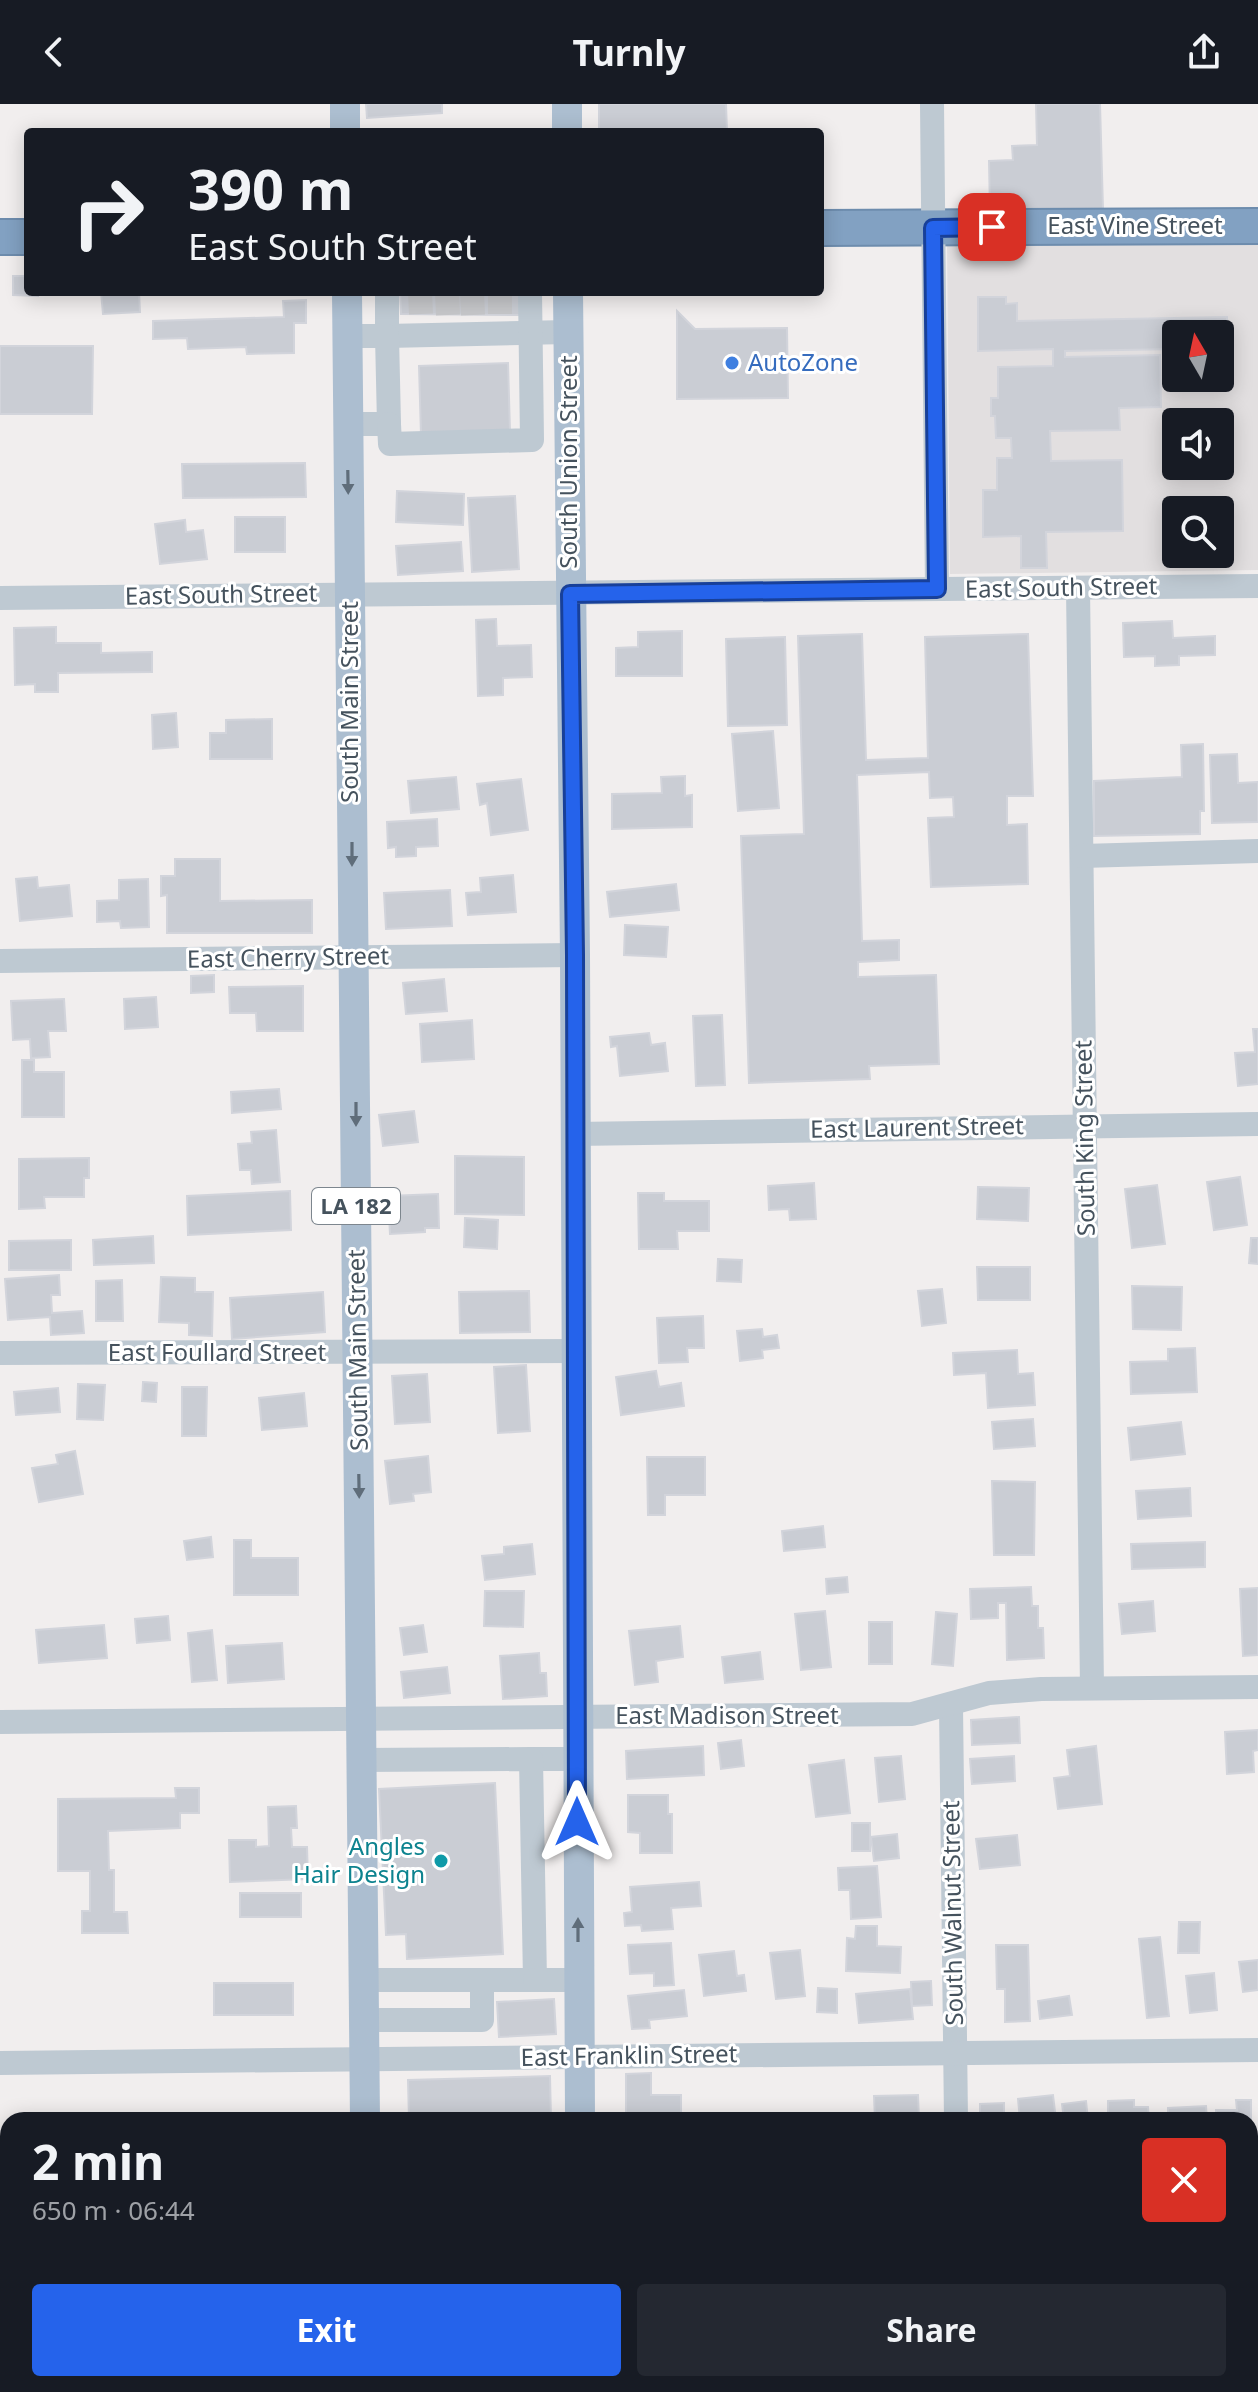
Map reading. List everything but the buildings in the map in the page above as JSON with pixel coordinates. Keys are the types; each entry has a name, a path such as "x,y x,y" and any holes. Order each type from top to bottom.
{"highway":[{"name":"East Vine Street","path":"824,228 1258,226"},
{"path":"0,237 24,237"}],"main road":[{"path":"345,104 345,128"},
{"path":"567,104 567,128"},
{"name":"South Main Street","path":"347,296 365,2112"},
{"name":"South Union Street","path":"568,296 575,955 580,2112"}],"street":[{"path":"932,104 937,589"},
{"path":"387,296 390,444 532,440 530,296"},
{"path":"347,336 387,336 421,325 500,324 530,333 568,332"},
{"path":"348,424 389,424"},
{"name":"East South Street","path":"0,598 1258,586"},
{"name":"South King Street","path":"1078,588 1092,1688"},
{"path":"1082,856 1258,851"},
{"name":"East Cherry Street","path":"0,961 575,955"},
{"name":"East Laurent Street","path":"575,1134 1258,1124"},
{"name":"East Foullard Street","path":"0,1353 577,1351"},
{"name":"East Madison Street","path":"0,1722 912,1714 951,1706 989,1693 1092,1688 1258,1687"},
{"name":"South Walnut Street","path":"951,1706 956,2112"},
{"path":"531,1759 535,1980"},
{"path":"362,1760 577,1759"},
{"path":"363,1980 579,1980"},
{"path":"482,1980 483,2057"},
{"path":"364,2020 482,2020"},
{"name":"East Franklin Street","path":"0,2063 1258,2050"}],"shaded area":[{"path":"1258,238 1258,570 950,574 947,242"}],"tunnel":[{"path":"420,296 421,314"},
{"path":"447,296 448,315"},
{"path":"472,296 473,315"},
{"path":"500,296 500,314"}],"place":[{"name":"AutoZone","path":"732,363"},
{"name":"Angles Hair Design","path":"441,1861"}],"route":[{"path":"577,1822 575,955 570,594 937,589 933,228 992,227"}]}
